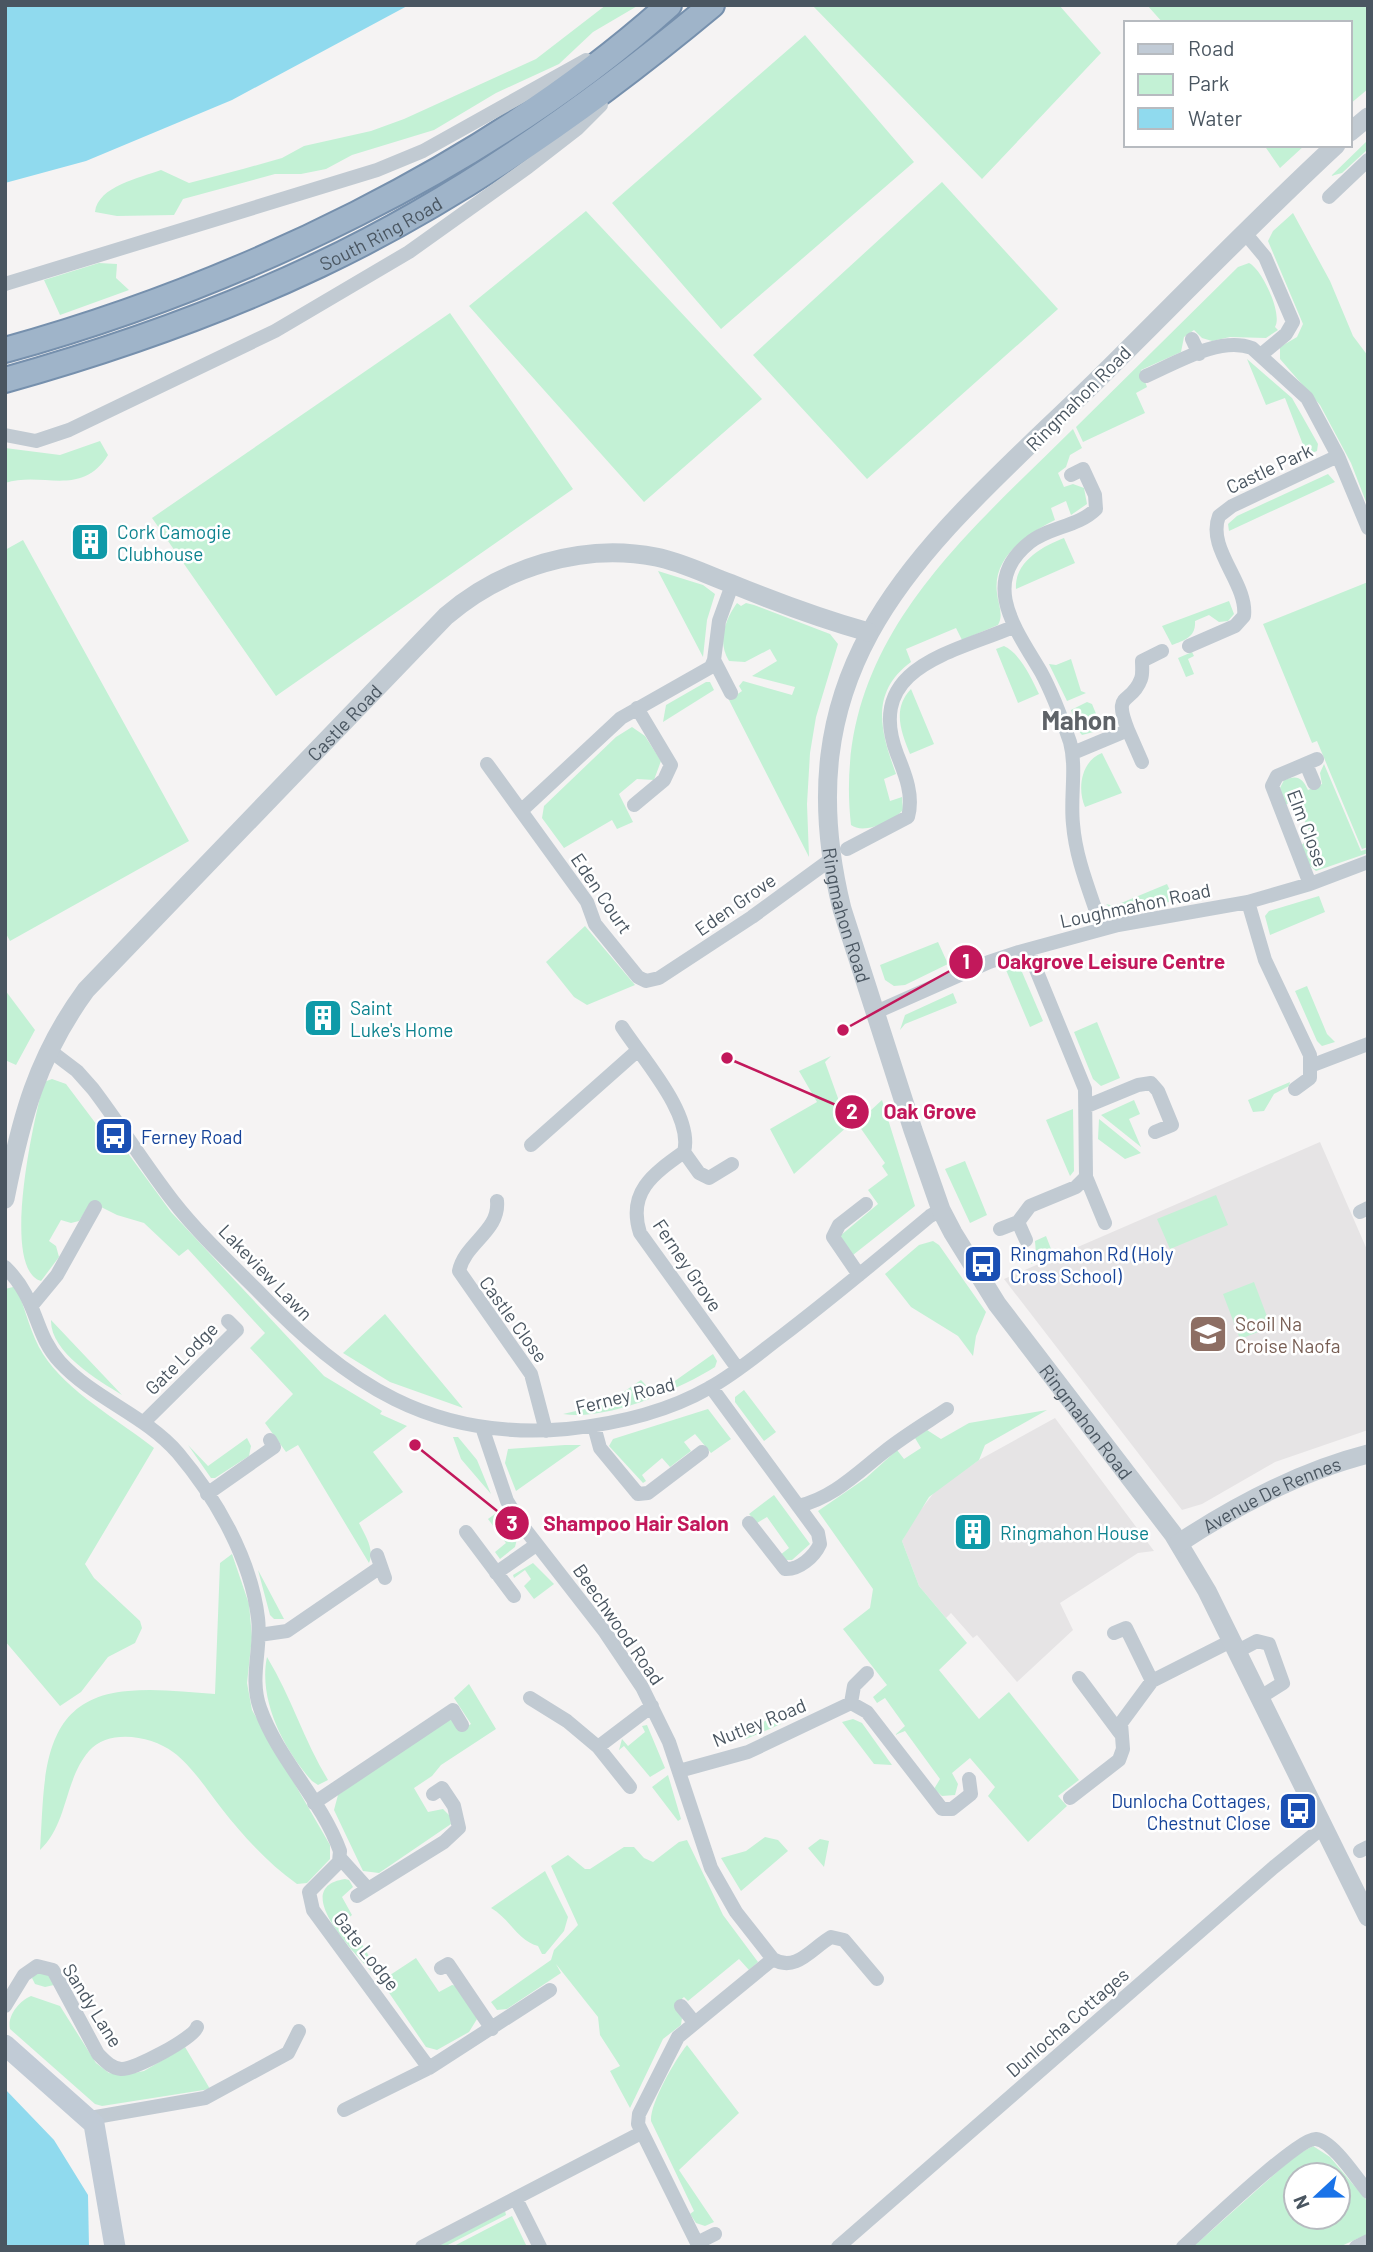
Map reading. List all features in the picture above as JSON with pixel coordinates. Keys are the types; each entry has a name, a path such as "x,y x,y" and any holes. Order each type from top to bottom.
{"highway":[{"name":"South Ring Road","path":"5,350 90,326 171,297 229,274 337,223 483,141 565,86 669,5"},
{"name":"South Ring Road","path":"5,380 122,345 320,265 399,224 501,161 641,64 712,5"}],"main road":[{"path":"5,2045 90,2118 100,2144 115,2247"}],"street":[{"path":"5,284 310,191 399,161 507,105 650,22"},
{"path":"5,435 24,441 69,430 298,318 409,253 528,167 577,129 641,64"},
{"path":"1352,130 1368,117"},
{"name":"Ringmahon Road","path":"1334,147 944,531 905,575 868,632 841,699 833,732 827,800 874,1013 941,1210 997,1304 1179,1543 1234,1646 1368,1917"},
{"path":"1329,197 1368,160"},
{"path":"1146,376 1221,347 1242,345 1262,354 1286,334 1293,322 1265,257 1245,233"},
{"path":"1192,339 1199,354"},
{"name":"Castle Park","path":"1262,354 1307,398 1338,456 1368,528"},
{"name":"Castle Park","path":"1189,646 1235,626 1244,617 1244,602 1217,535 1217,523 1224,511 1338,456"},
{"path":"1077,472 1096,495 1096,509 1028,543 1008,570 1005,594 1013,627 1041,673 1073,753 1071,787 1074,841 1102,929"},
{"name":"Castle Road","path":"5,1199 25,1112 48,1049 86,990 446,617 463,603 499,580 530,567 595,554 658,558 868,632"},
{"path":"521,811 604,732 637,708 711,667 719,621 732,584"},
{"name":"Eden Grove","path":"659,978 752,917 839,855 908,817 909,790 889,730 889,706 896,689 917,667 1013,627"},
{"path":"1142,762 1120,710 1121,704 1141,679 1142,661 1162,651"},
{"path":"714,660 732,693"},
{"path":"634,805 664,780 671,765 637,708"},
{"path":"1073,753 1128,730"},
{"name":"Elm Close","path":"1310,884 1272,786 1278,776 1312,762 1314,783"},
{"name":"Eden Court","path":"486,764 587,902 595,924 638,977 646,981 659,978"},
{"name":"Loughmahon Road","path":"874,1013 989,962 1028,950 1102,929 1248,902 1310,884 1368,862"},
{"path":"1248,902 1265,959 1312,1065 1310,1078 1294,1089"},
{"path":"1028,950 1085,1089 1086,1178 1105,1223"},
{"path":"622,1027 680,1115 686,1136 684,1152 699,1173 709,1178 732,1164"},
{"path":"1312,1065 1368,1044"},
{"name":"Lakeview Lawn","path":"48,1049 71,1066 93,1089 186,1217 287,1322 349,1375"},
{"path":"531,1145 638,1051"},
{"path":"1087,1106 1138,1085 1151,1083 1158,1091 1172,1125 1155,1132"},
{"name":"Ferney Grove","path":"684,1152 643,1185 637,1203 638,1227 643,1240 738,1369"},
{"path":"1000,1229 1018,1222 1030,1206 1076,1187 1086,1178"},
{"name":"Castle Close","path":"497,1201 498,1210 492,1224 465,1255 459,1271 531,1374 546,1431"},
{"path":"859,1275 833,1237 839,1225 866,1204"},
{"path":"33,1304 57,1275 95,1208"},
{"name":"Ferney Road","path":"349,1375 424,1412 482,1427 546,1431 594,1426 665,1408 711,1387 738,1369 941,1210"},
{"path":"1018,1222 1026,1240"},
{"name":"Gate Lodge","path":"5,1267 22,1284 33,1304 45,1339 60,1362 85,1383 144,1422 177,1452 207,1494 243,1560 255,1601 259,1635 255,1675 258,1704 274,1737 337,1841 340,1858 362,1892 444,1842 459,1828 456,1812 442,1788 433,1794"},
{"name":"Gate Lodge","path":"144,1422 237,1330 228,1321"},
{"path":"711,1387 820,1539 818,1549 789,1570 781,1567 749,1523"},
{"path":"798,1506 814,1502 836,1490 947,1409"},
{"path":"594,1426 600,1448 638,1494 648,1493 702,1452"},
{"name":"Beechwood Road","path":"482,1427 507,1501 536,1545 605,1632 652,1706 679,1771 712,1868 736,1912 773,1959"},
{"path":"207,1494 274,1447 270,1440"},
{"name":"Avenue De Rennes","path":"1179,1543 1219,1518 1313,1471 1368,1454"},
{"path":"466,1532 514,1596"},
{"path":"496,1573 536,1545"},
{"path":"259,1635 287,1631 380,1567"},
{"path":"1120,1630 1152,1681"},
{"path":"1070,1798 1119,1760 1123,1749 1120,1733 1124,1716 1152,1681 1234,1646 1257,1641 1269,1644 1283,1683 1259,1698"},
{"path":"867,1673 854,1686 851,1703 867,1712 942,1809 952,1810 971,1794 969,1779"},
{"path":"1079,1678 1120,1733"},
{"path":"530,1698 567,1721 598,1747 631,1787"},
{"name":"Nutley Road","path":"679,1771 748,1752 851,1703"},
{"path":"598,1747 652,1706"},
{"path":"313,1803 453,1710 462,1725"},
{"name":"Dunlocha Cottages","path":"838,2247 1273,1867 1322,1828"},
{"name":"Gate Lodge","path":"340,1858 309,1892 313,1910 429,2068"},
{"path":"715,2234 697,2243 641,2133 639,2114 674,2043 694,2022 773,1959 783,1964 794,1963 835,1936 844,1940 877,1979"},
{"path":"441,1968 448,1964 492,2029"},
{"name":"Sandy Lane","path":"5,2006 28,1971 37,1966 53,1970 98,2054 106,2063 120,2068 135,2066 191,2037 197,2027"},
{"path":"344,2110 429,2068 550,1990"},
{"path":"681,2006 694,2022"},
{"path":"90,2118 205,2098 288,2053 299,2031"},
{"path":"422,2247 641,2133"},
{"path":"1183,2247 1286,2154 1310,2139 1317,2139 1331,2147 1368,2192"},
{"path":"516,2199 540,2247"},
{"path":"1356,2247 1368,2242"}],"shaded area":[{"name":"Scoil Na Croise Naofa","path":"1320,1142 1368,1252 1368,1430 1275,1462 1202,1504 1182,1510 1004,1279"},
{"path":"1055,1418 1154,1551 1138,1553 1060,1603 1073,1630 1017,1682 977,1635 973,1638 951,1613 946,1618 919,1586 902,1541 916,1516 936,1490 979,1460"}],"green space":[{"path":"606,5 639,5 593,32 559,64 496,93 434,130 352,155 326,169 301,174 275,174 183,199 174,215 117,216 95,212 98,203 112,189 161,170 189,183 282,158 304,146 371,131 404,119 536,59"},
{"path":"812,5 1059,5 1101,53 982,179"},
{"path":"1147,5 1368,5 1368,89 1352,102 1352,21 1161,21"},
{"path":"805,35 914,162 721,329 612,203"},
{"path":"1368,140 1368,149 1342,173 1331,176"},
{"path":"1265,147 1303,147 1280,168"},
{"path":"942,182 1058,309 867,479 753,355"},
{"path":"586,211 762,399 644,502 469,306"},
{"path":"1293,213 1330,281 1353,336 1368,356 1368,507 1351,463 1320,405 1280,359 1280,347 1297,337 1303,324 1268,241 1273,231"},
{"path":"99,263 117,264 116,278 129,290 60,315 44,280"},
{"path":"1249,263 1260,274 1270,292 1276,312 1275,327 1278,330 1266,338 1230,337 1212,341 1202,338 1194,330 1184,337 1181,352 1141,370 1147,387 1136,393 1145,413 1083,442 1076,427 1238,267"},
{"path":"450,313 573,489 276,696 152,518"},
{"path":"1247,359 1292,398 1318,444 1317,451 1307,455 1285,398 1266,405"},
{"path":"1073,429 1082,448 1070,455 1066,467 1058,473 1064,487 1073,484 1084,488 1087,504 1071,515 1066,501 1051,508 1055,520 1033,532 1006,558 997,580 1001,613 998,625 962,640 956,628 906,649 911,662 889,687 882,714 886,743 896,774 884,779 890,801 902,797 903,810 871,828 851,825 850,762 861,704 882,651 912,603 947,557"},
{"path":"100,441 108,455 86,476 74,480 19,480 5,483 5,448 60,455"},
{"path":"1328,474 1335,482 1229,531 1228,524 1237,516"},
{"path":"1064,538 1075,563 1016,589 1020,571 1031,556"},
{"path":"23,540 189,841 10,941 5,932 5,550"},
{"path":"658,571 703,585 715,594 707,620 703,657"},
{"path":"1368,582 1368,847 1362,849 1317,741 1312,743 1263,624"},
{"path":"1229,601 1234,614 1228,621 1219,622 1209,615 1195,621 1192,634 1172,645 1162,626"},
{"path":"737,603 741,606 746,603 754,605 830,634 838,644 816,717 810,753 807,804 809,857 729,700 742,691 739,686 743,681 792,695 795,687 752,676 777,661 770,649 745,662 729,661 723,638 729,616"},
{"path":"1004,646 1020,660 1039,694 1018,703 996,649"},
{"path":"1192,652 1194,656 1188,659 1194,674 1186,677 1178,658"},
{"path":"1071,659 1081,691 1086,693 1067,701 1049,664 1056,665"},
{"path":"710,682 714,690 663,722 666,705"},
{"path":"911,689 934,744 910,754 901,729 900,713 905,697"},
{"path":"1087,702 1092,704 1101,726 1097,731 1082,735 1077,729 1071,710"},
{"path":"632,727 645,736 661,761 654,780 637,779 619,794 633,822 617,829 612,820 564,848 542,818 544,806 616,737"},
{"path":"1102,753 1122,793 1085,807 1081,784 1085,769 1089,762"},
{"path":"1324,764 1361,851 1368,849 1368,853 1316,871 1309,865 1301,845 1312,838 1296,800 1285,805 1280,788 1284,780 1292,778 1299,778 1308,790 1322,784 1320,773"},
{"path":"1167,884 1175,901 1114,911 1106,904 1114,906"},
{"path":"1319,896 1325,912 1270,935 1265,916 1269,911"},
{"path":"585,926 635,985 587,1005 574,997 546,962"},
{"path":"938,942 948,964 905,985 894,986 885,980 880,965"},
{"path":"1016,968 1022,972 1043,1021 1030,1027 1006,970"},
{"path":"1307,986 1327,1034 1335,1042 1322,1046 1317,1041 1295,991"},
{"path":"5,990 35,1030 16,1065 5,1060"},
{"path":"953,993 957,1003 905,1024 900,1030 905,1015"},
{"path":"1097,1022 1120,1078 1101,1086 1093,1079 1074,1032"},
{"path":"831,1056 825,1062 848,1126 794,1174 770,1129 817,1102 799,1071"},
{"path":"52,1079 66,1084 112,1145 119,1141 171,1212 324,1376 382,1411 380,1414 407,1426 373,1452 403,1492 359,1523 370,1548 369,1563 298,1445 286,1452 265,1423 293,1394 250,1348 265,1333 188,1249 179,1256 144,1223 117,1215 91,1202 79,1221 71,1223 61,1220 49,1241 56,1246 59,1257 41,1281 29,1270 23,1250 23,1190 44,1082"},
{"path":"1290,1082 1289,1086 1274,1094 1264,1111 1253,1112 1248,1100"},
{"path":"882,1100 915,1206 853,1255 840,1236 878,1204 868,1190 888,1175 882,1166 885,1163 857,1123"},
{"path":"1134,1100 1140,1114 1129,1119 1141,1147 1101,1115"},
{"path":"1073,1109 1074,1171 1070,1176 1046,1120"},
{"path":"1099,1119 1141,1153 1125,1159 1098,1139"},
{"path":"965,1161 987,1215 970,1223 945,1169"},
{"path":"1216,1195 1228,1225 1170,1249 1157,1219"},
{"path":"1046,1236 1053,1254 1031,1264 1036,1254 1035,1241"},
{"path":"933,1241 939,1245 986,1312 976,1336 973,1356 958,1336 911,1307 885,1274 919,1245"},
{"path":"1254,1282 1271,1327 1240,1339 1223,1294"},
{"path":"5,1289 17,1289 39,1347 53,1368 94,1405 154,1448 85,1564 94,1578 140,1621 142,1628 135,1643 108,1657 81,1692 60,1706 5,1641"},
{"path":"385,1314 463,1408 390,1382 343,1353"},
{"path":"51,1320 122,1395 67,1354 58,1343"},
{"path":"713,1354 717,1361 715,1367 642,1402 600,1413 563,1414 606,1404 641,1380 655,1395"},
{"path":"744,1390 776,1432 764,1441 735,1402 735,1397"},
{"path":"708,1409 731,1439 711,1453 695,1434 684,1442 691,1451 670,1467 662,1458 642,1475 646,1481 643,1483 609,1446 613,1439"},
{"path":"1047,1410 985,1445 979,1460 929,1497 902,1541 919,1586 967,1643 939,1670 979,1719 1009,1692 1079,1780 1058,1796 1067,1806 1028,1842 988,1796 995,1787 970,1758 952,1773 958,1784 955,1795 942,1796 934,1789 940,1779 905,1731 895,1735 905,1726 885,1698 877,1703 873,1697 887,1685 843,1629 870,1608 873,1589 818,1511 866,1478 897,1450 904,1459 921,1448 915,1438 927,1430 941,1439 969,1423"},
{"path":"453,1437 458,1437 477,1460 491,1494 461,1459"},
{"path":"247,1438 251,1446 249,1456 215,1478 211,1478 188,1445 208,1466"},
{"path":"581,1445 516,1491 505,1463 508,1449"},
{"path":"774,1495 810,1544 792,1560 785,1560 780,1555 789,1548 767,1517 757,1523 749,1514"},
{"path":"499,1511 517,1539 515,1547 500,1559 495,1552 506,1543 488,1519"},
{"path":"232,1554 249,1604 252,1637 247,1683 252,1710 330,1845 330,1859 307,1883 297,1884 276,1868 248,1839 180,1758 164,1746 131,1737 108,1739 89,1751 75,1775 56,1828 40,1850 46,1771 52,1747 62,1726 77,1709 99,1697 128,1691 160,1690 215,1694 220,1563"},
{"path":"533,1563 554,1584 534,1599 524,1586 531,1579 525,1570 514,1578 513,1575"},
{"path":"258,1570 284,1619 274,1619 270,1615"},
{"path":"267,1657 328,1780 318,1785 292,1755 276,1724 266,1690"},
{"path":"469,1684 496,1729 441,1765 432,1776 414,1788 428,1812 443,1809 450,1816 451,1824 379,1873 363,1871 334,1810 338,1795 449,1717 460,1730 471,1724 454,1698"},
{"path":"774,1714 781,1724 746,1739 744,1737"},
{"path":"853,1719 862,1723 892,1765 874,1764 842,1722"},
{"path":"647,1725 665,1768 650,1777 624,1746 619,1750 622,1739 628,1746 645,1732 642,1726"},
{"path":"668,1775 681,1819 678,1821 652,1787"},
{"path":"765,1837 778,1840 788,1851 741,1891 721,1858 746,1851"},
{"path":"820,1839 829,1841 824,1867 808,1848"},
{"path":"687,1840 723,1915 758,1962 749,1970 739,1959 688,2001 684,1997 674,2006 682,2018 681,2025 663,2039 630,2108 610,2071 620,2066 600,2035 598,2017 556,1964 561,1973 507,2009 497,2010 491,2002 551,1960 554,1950 578,1925 551,1866 568,1855 585,1869 590,1869 624,1847 634,1847 644,1858 653,1862 679,1842"},
{"path":"545,1871 568,1917 564,1931 545,1954 542,1954 538,1946 525,1940 491,1908"},
{"path":"349,1880 353,1887 342,1897 352,1915 347,1919 382,1978 379,1980 345,1942 325,1910 323,1896 329,1885"},
{"path":"416,1958 439,1992 452,1985 457,1986 477,2019 469,2032 437,2050 426,2047 381,1981"},
{"path":"37,1971 52,1977 54,1985 45,1987 35,1984 32,1978"},
{"path":"31,1996 60,2006 96,2063 109,2073 125,2075 144,2071 185,2047 210,2089 102,2106 95,2104 10,2029 10,2019 15,2010 22,2001"},
{"path":"687,2045 739,2113 679,2170 714,2222 705,2226 696,2223 690,2214 694,2211 651,2121 659,2093"},
{"path":"1313,2146 1333,2161 1289,2161"},
{"path":"1282,2168 1282,2231 1352,2231 1352,2183 1368,2202 1368,2234 1339,2247 1193,2247"},
{"path":"505,2211 506,2215 444,2247 436,2247"},
{"path":"512,2216 527,2247 452,2247"}],"water":[{"path":"5,5 409,5 232,100 86,161 5,183"},
{"path":"5,2089 54,2140 88,2195 89,2247 5,2247"}],"place":[{"name":"Cork Camogie Clubhouse","path":"90,542"},
{"name":"Saint Luke's Home","path":"323,1018"},
{"name":"Oakgrove Leisure Centre","path":"843,1030"},
{"name":"Oak Grove","path":"727,1058"},
{"name":"Ferney Road","path":"114,1136"},
{"name":"Ringmahon Rd (Holy Cross School)","path":"983,1264"},
{"name":"Scoil Na Croise Naofa","path":"1208,1334"},
{"name":"Shampoo Hair Salon","path":"415,1445"},
{"name":"Ringmahon House","path":"973,1532"},
{"name":"Dunlocha Cottages, Chestnut Close","path":"1298,1811"}],"district":[{"name":"Mahon","path":"1079,719"}]}
